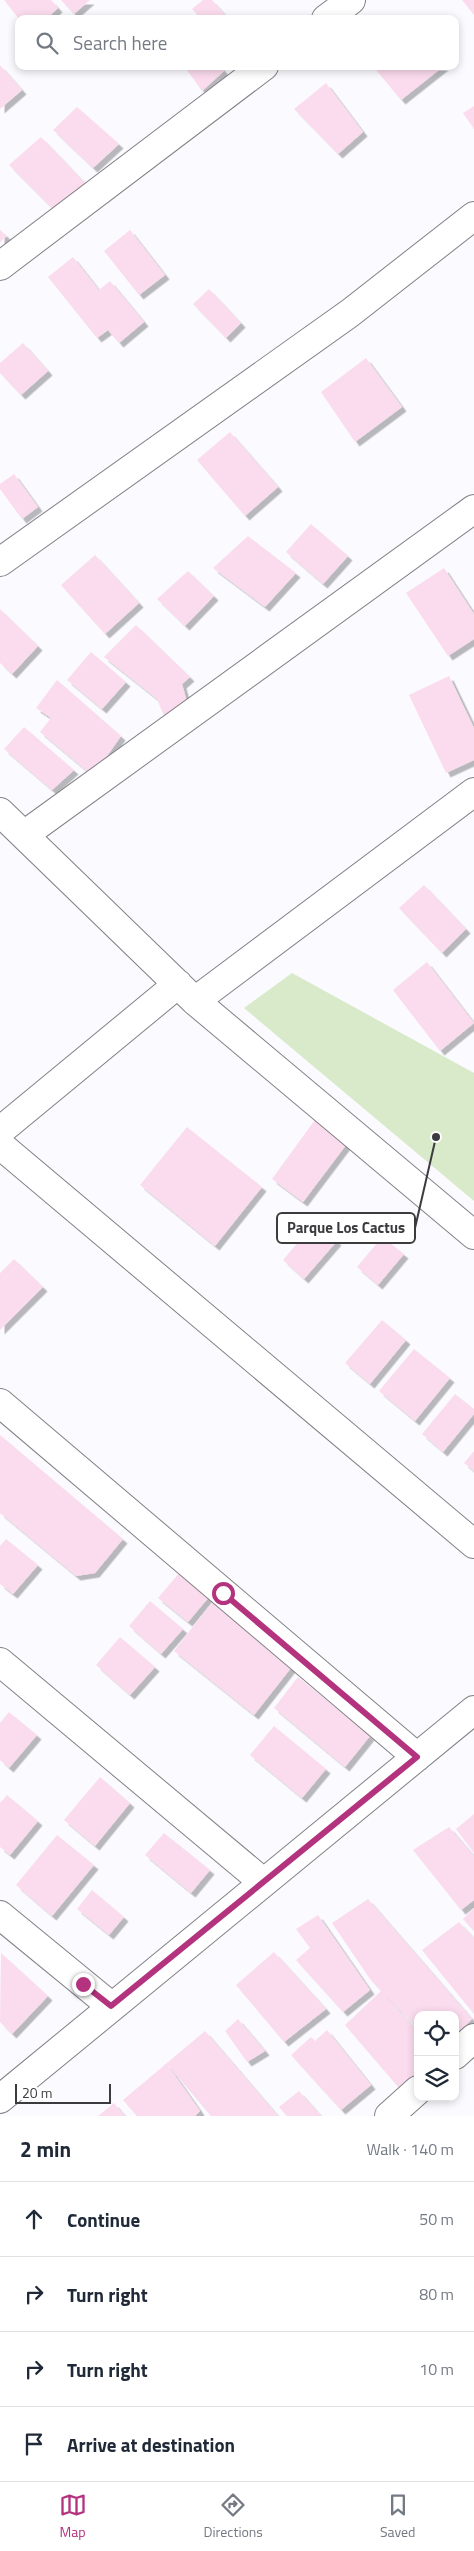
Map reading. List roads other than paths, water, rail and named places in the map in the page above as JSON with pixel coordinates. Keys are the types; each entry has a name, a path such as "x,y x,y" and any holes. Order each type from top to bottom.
{"street":[{"path":"331,15 351,0"},
{"path":"0,266 259,70"},
{"path":"0,562 350,313 474,216"},
{"path":"24,834 474,509"},
{"path":"0,1130 186,993 474,792"},
{"path":"0,812 186,993 474,1235"},
{"path":"0,1145 474,1544"},
{"path":"0,1403 417,1757"},
{"path":"0,1662 263,1882"},
{"path":"0,2099 474,1710"},
{"path":"0,1915 111,2006"},
{"path":"459,2052 474,2038"},
{"path":"389,2116 414,2094"}],"place":[{"name":"Parque Los Cactus","path":"436,1137"}]}
